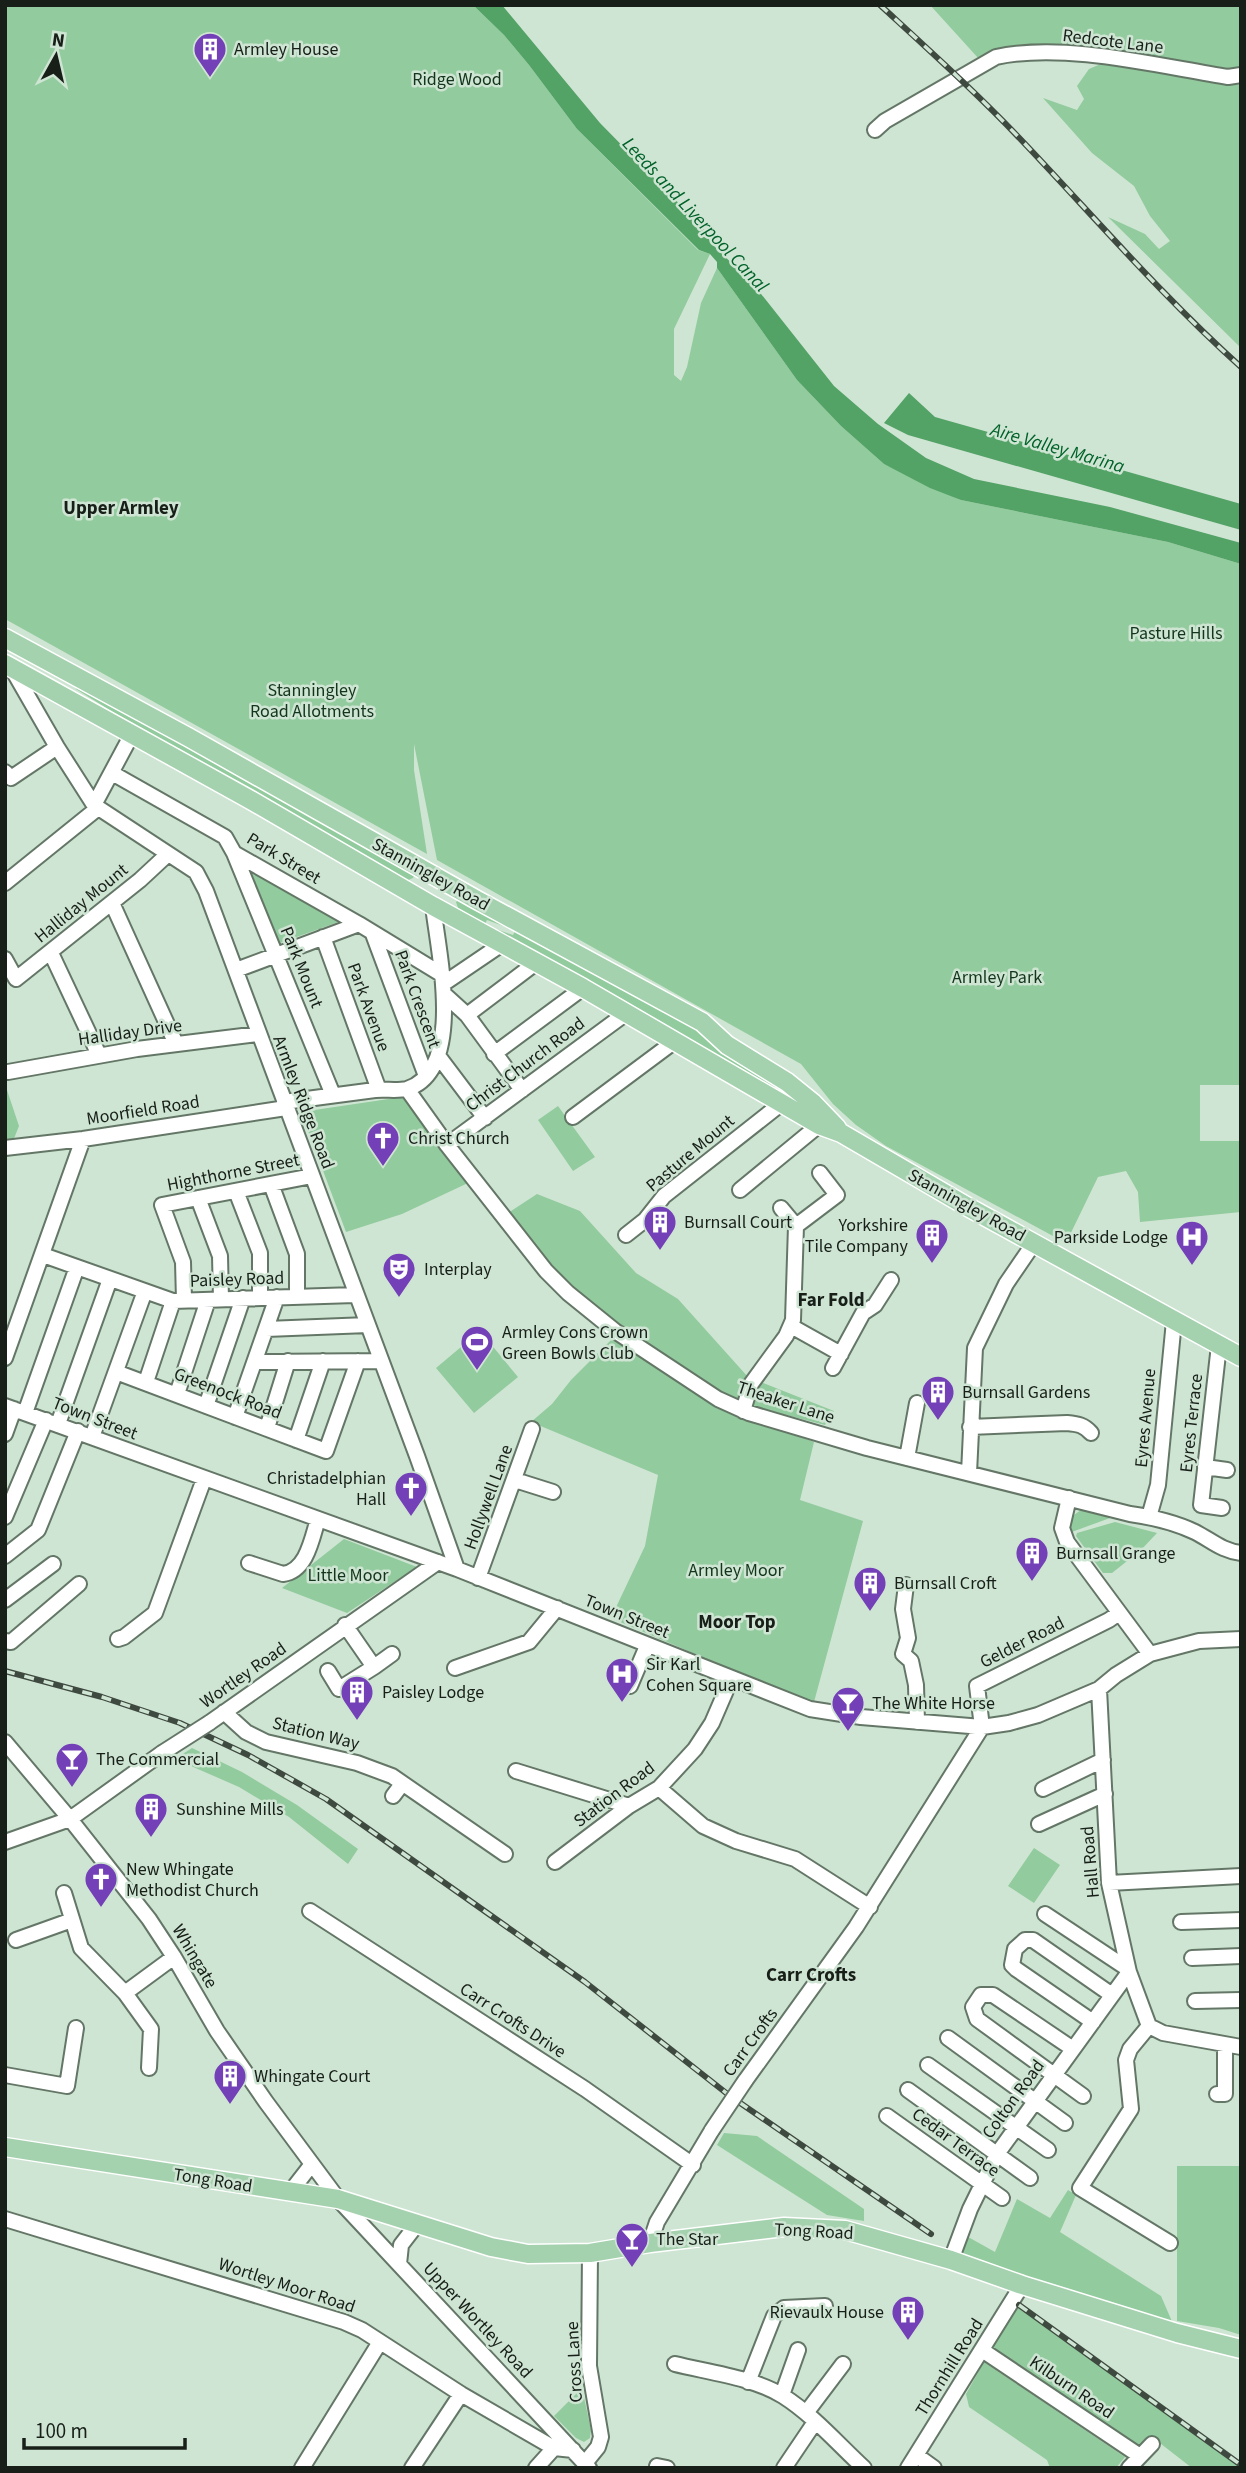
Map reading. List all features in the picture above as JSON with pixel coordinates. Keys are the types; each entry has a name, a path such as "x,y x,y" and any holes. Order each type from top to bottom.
{"main road":[{"path":"13,642 40,683"},
{"name":"Stanningley Road","path":"13,642 702,1022 727,1045 787,1082 813,1103 841,1133"},
{"name":"Stanningley Road","path":"7,665 583,988 819,1125 841,1133 1241,1357"},
{"path":"433,875 423,883 431,905 449,898 451,885"},
{"name":"Tong Road","path":"5,2147 338,2199 491,2246 528,2254 590,2253 773,2228 845,2230 951,2260 1177,2333 1241,2349"}],"street":[{"name":"Redcote Lane","path":"875,130 885,121 996,57 1012,54 1075,53 1228,77 1241,75"},
{"name":"Armley Ridge Road","path":"7,665 96,806 196,872 236,970 457,1569"},
{"path":"34,707 34,697 40,683"},
{"path":"5,883 96,806 132,734"},
{"path":"5,772 11,778 57,747"},
{"name":"Park Street","path":"112,773 225,837 234,853 359,924 443,985 522,1090"},
{"name":"Park Mount","path":"234,853 333,1095"},
{"name":"Halliday Mount","path":"5,959 16,979 112,903 168,854"},
{"path":"112,903 176,1044"},
{"name":"Moorfield Road","path":"5,1148 83,1139 333,1095 407,1088 426,1076 439,1058 444,1027 443,985 431,905"},
{"path":"236,970 359,924"},
{"name":"Park Crescent","path":"373,934 426,1076"},
{"name":"Park Avenue","path":"323,937 379,1090"},
{"path":"443,985 502,944"},
{"path":"51,953 99,1055"},
{"path":"467,1015 537,962"},
{"path":"494,1054 583,988"},
{"name":"Christ Church Road","path":"447,1144 625,1014"},
{"name":"Halliday Drive","path":"8,1072 99,1055 258,1034"},
{"path":"573,1117 675,1041"},
{"path":"439,1058 485,1118"},
{"name":"Theaker Lane","path":"407,1088 546,1271 568,1293 615,1331 718,1399 743,1411 907,1458 1149,1517 1195,1532 1219,1547 1241,1553"},
{"name":"Pasture Mount","path":"626,1235 645,1220 664,1196 782,1103"},
{"path":"740,1190 819,1125"},
{"path":"5,1358 83,1139"},
{"path":"796,1226 837,1195 820,1172"},
{"name":"Highthorne Street","path":"178,1301 183,1262 162,1205 312,1176"},
{"path":"271,1184 297,1254 297,1297"},
{"path":"236,1191 260,1254 260,1298"},
{"path":"177,1394 214,1299 220,1256 198,1198"},
{"path":"743,1411 751,1384 791,1326 795,1306 796,1226 781,1208"},
{"path":"969,1473 977,1340 1006,1284 1034,1243"},
{"name":"Paisley Road","path":"43,1255 178,1301 355,1295"},
{"path":"5,1434 77,1267"},
{"path":"5,1517 52,1422 110,1279"},
{"path":"833,1368 863,1313 875,1305 891,1280"},
{"path":"92,1437 145,1291"},
{"path":"235,1417 276,1297"},
{"path":"206,1406 243,1298"},
{"path":"146,1382 178,1301"},
{"name":"Eyres Avenue","path":"1149,1517 1158,1485 1174,1321"},
{"path":"266,1329 368,1325"},
{"path":"791,1326 841,1354"},
{"name":"Eyres Terrace","path":"1219,1345 1201,1505 1223,1508"},
{"path":"267,1428 288,1361"},
{"path":"296,1440 323,1361"},
{"name":"Greenock Road","path":"116,1372 326,1451 358,1361"},
{"path":"255,1362 381,1361"},
{"path":"907,1458 917,1403"},
{"name":"Town Street","path":"15,1409 457,1569 810,1709 861,1717 982,1727 1038,1716 1099,1689 1150,1654 1199,1641 1241,1639"},
{"path":"970,1427 1067,1423 1086,1427 1091,1433"},
{"name":"Hollywell Lane","path":"478,1578 532,1429"},
{"path":"5,1556 38,1530 78,1431"},
{"path":"1205,1468 1227,1471"},
{"path":"118,1639 155,1613 204,1479"},
{"path":"515,1480 553,1492"},
{"path":"1069,1499 1062,1528 1068,1542 1150,1654"},
{"path":"249,1563 283,1574 296,1569 308,1550 318,1519"},
{"name":"Wortley Road","path":"5,1842 70,1819 438,1562"},
{"path":"5,1600 53,1564"},
{"path":"5,1640 11,1642 79,1584"},
{"path":"906,1585 902,1609 908,1638 903,1654 911,1661 916,1685 917,1722"},
{"path":"455,1668 529,1642 557,1608"},
{"name":"Gelder Road","path":"982,1727 977,1686 1109,1620 1119,1612"},
{"path":"345,1625 374,1667"},
{"path":"630,1685 647,1646"},
{"path":"328,1671 339,1689 392,1654"},
{"name":"Station Road","path":"555,1862 629,1806 659,1788 695,1749 712,1723 731,1679"},
{"name":"Hall Road","path":"1099,1689 1109,1882 1128,1971 1149,2026"},
{"name":"Station Way","path":"224,1712 246,1732 266,1742 379,1770 398,1790 505,1854"},
{"name":"Carr Crofts","path":"650,2243 657,2222 712,2130 870,1907 982,1727"},
{"name":"Whingate","path":"6,1744 70,1819 149,1919 217,2031 338,2199"},
{"path":"1043,1789 1103,1760"},
{"path":"516,1771 629,1806"},
{"path":"659,1788 703,1826 736,1841 795,1859 870,1907"},
{"path":"1040,1824 1105,1794"},
{"path":"1109,1882 1241,1877"},
{"path":"64,1894 81,1948 125,1993 151,2029 149,2068"},
{"name":"Carr Crofts Drive","path":"310,1911 585,2089 692,2165"},
{"path":"1045,1913 1128,1971"},
{"path":"16,1940 72,1920"},
{"path":"1181,1922 1241,1920"},
{"path":"1093,2022 1016,1969 1012,1965 1015,1949 1025,1940 1033,1940 1112,1994"},
{"path":"1192,1958 1241,1956"},
{"path":"125,1993 174,1957"},
{"name":"Colton Road","path":"951,2260 981,2183 997,2154 1128,1971"},
{"path":"1073,2049 993,1995 981,1995 975,2001 973,2007 977,2019 1083,2096"},
{"path":"1195,2001 1241,2000"},
{"path":"1170,2243 1080,2188 1131,2109 1126,2060 1130,2049 1149,2026 1163,2034 1241,2047"},
{"path":"5,2075 68,2086 76,2028"},
{"path":"948,2038 1065,2123"},
{"path":"1217,2094 1225,2094 1224,2045"},
{"path":"928,2065 1048,2150"},
{"path":"908,2090 1030,2178"},
{"name":"Cedar Terrace","path":"887,2116 1002,2198"},
{"path":"291,2191 312,2164"},
{"name":"Upper Wortley Road","path":"338,2199 587,2465"},
{"name":"Wortley Moor Road","path":"5,2219 344,2322 554,2448 573,2450"},
{"path":"399,2264 401,2245 418,2223"},
{"name":"Cross Lane","path":"587,2465 601,2437 589,2367 590,2253"},
{"name":"Thornhill Road","path":"912,2461 1022,2285"},
{"path":"748,2382 774,2316 784,2308 825,2306"},
{"path":"302,2468 380,2342"},
{"path":"782,2395 798,2350"},
{"name":"Kilburn Road","path":"982,2350 1140,2456"},
{"path":"675,2364 748,2382 782,2395 811,2418 864,2468"},
{"path":"784,2468 843,2364"},
{"path":"412,2468 461,2394"},
{"path":"1129,2468 1152,2444"},
{"path":"536,2468 554,2448"},
{"path":"912,2461 934,2468"}],"green space":[{"path":"5,5 473,5 504,35 577,129 698,250 710,254 674,329 674,375 681,381 687,367 701,303 717,268 797,380 841,426 884,464 961,500 1168,542 1241,564 1241,1085 1200,1085 1200,1141 1241,1141 1241,1212 1140,1222 1138,1192 1126,1171 1098,1177 1066,1243 886,1146 856,1125 833,1104 801,1064 437,860 414,744 414,770 427,854 5,619"},
{"path":"930,5 1241,5 1241,68 1227,70 1076,47 998,50 979,59"},
{"path":"1103,63 1241,85 1241,348 1108,217 1145,234 1159,249 1170,241 1150,216 1134,186 1092,153 1043,98 1077,110 1084,99 1077,86 1089,69"},
{"path":"74,681 415,874 413,878 406,881 132,724 76,689"},
{"path":"249,867 341,921 280,943"},
{"path":"459,899 509,928 487,920 485,924 458,908 456,902"},
{"path":"495,929 513,935 515,931 689,1025 777,1083 776,1087 765,1086 753,1080 734,1065"},
{"path":"5,1084 19,1126 13,1141 5,1142"},
{"path":"402,1097 468,1183 402,1214 346,1232 301,1112"},
{"path":"558,1106 595,1157 573,1171 538,1120"},
{"path":"537,1194 580,1211 636,1273 678,1299 748,1377 834,1411 825,1425 747,1405 724,1396 639,1342 565,1282 508,1213"},
{"name":"Armley Cons Crown Green Bowls Club","path":"480,1331 518,1377 474,1413 436,1368"},
{"name":"Armley Moor","path":"614,1337 715,1405 814,1442 800,1500 863,1521 814,1702 779,1690 611,1618 645,1546 658,1475 531,1422 552,1404 571,1380"},
{"path":"1081,1510 1111,1516 1069,1533 1071,1517"},
{"path":"1115,1522 1157,1533 1112,1573 1103,1573 1076,1536 1077,1533"},
{"name":"Little Moor","path":"344,1539 417,1567 347,1613 282,1588"},
{"path":"192,1748 242,1772 297,1805 358,1849 348,1864 289,1817 239,1787 175,1759"},
{"path":"1034,1848 1060,1865 1034,1903 1008,1886"},
{"path":"724,2133 757,2136 864,2209 864,2221 827,2215 717,2145"},
{"path":"1177,2166 1241,2166 1241,2335 1219,2328 1177,2321"},
{"path":"1068,2190 1076,2195 1060,2232 1161,2296 1177,2333 951,2260 961,2233 995,2252 1017,2199 1050,2218"},
{"path":"1019,2305 1241,2465 1241,2468 1192,2468 1156,2440 1140,2456 982,2350 993,2343"},
{"path":"984,2362 1125,2457 1116,2468 1050,2468 1047,2460 969,2407 966,2394"},
{"path":"582,2388 591,2430 590,2438 584,2442 576,2438 554,2416"}],"shaded area":[{"path":"473,5 502,5 600,123 704,229 711,243 754,285 834,386 878,424 926,458 974,479 1110,507 1241,543 1241,564 1168,542 961,500 930,488 884,464 841,426 797,380 717,268 717,262 710,254 699,250 577,129 504,35"},
{"path":"909,393 935,417 1241,504 1241,530 908,435 884,423"}],"railway":[{"path":"880,5 991,109 1158,286 1241,367"},
{"path":"5,1671 102,1697 180,1723 248,1755 326,1799 585,1982 730,2096 931,2234"},
{"path":"1019,2305 1241,2465"}],"place":[{"name":"Armley House","path":"210,79"},
{"name":"Christ Church","path":"383,1168"},
{"name":"Burnsall Court","path":"660,1252"},
{"name":"Yorkshire Tile Company","path":"932,1265"},
{"name":"Parkside Lodge","path":"1192,1267"},
{"name":"Interplay","path":"399,1299"},
{"name":"Armley Cons Crown Green Bowls Club","path":"477,1372"},
{"name":"Burnsall Gardens","path":"938,1422"},
{"name":"Christadelphian Hall","path":"411,1518"},
{"name":"Burnsall Grange","path":"1032,1583"},
{"name":"Burnsall Croft","path":"870,1613"},
{"name":"Sir Karl Cohen Square","path":"622,1704"},
{"name":"Paisley Lodge","path":"357,1722"},
{"name":"The White Horse","path":"848,1733"},
{"name":"The Commercial","path":"72,1789"},
{"name":"Sunshine Mills","path":"151,1839"},
{"name":"New Whingate Methodist Church","path":"101,1909"},
{"name":"Whingate Court","path":"230,2106"},
{"name":"The Star","path":"632,2269"},
{"name":"Rievaulx House","path":"908,2342"}],"district":[{"name":"Upper Armley","path":"121,507"},
{"name":"Far Fold","path":"831,1299"},
{"name":"Moor Top","path":"737,1621"},
{"name":"Carr Crofts","path":"811,1974"}],"park label":[{"name":"Ridge Wood","path":"457,79"},
{"name":"Pasture Hills","path":"1176,633"},
{"name":"Stanningley Road Allotments","path":"312,700"},
{"name":"Armley Park","path":"997,977"}],"water label":[{"name":"Leeds and Liverpool Canal","path":"696,214"},
{"name":"Aire Valley Marina","path":"1058,447"}]}
